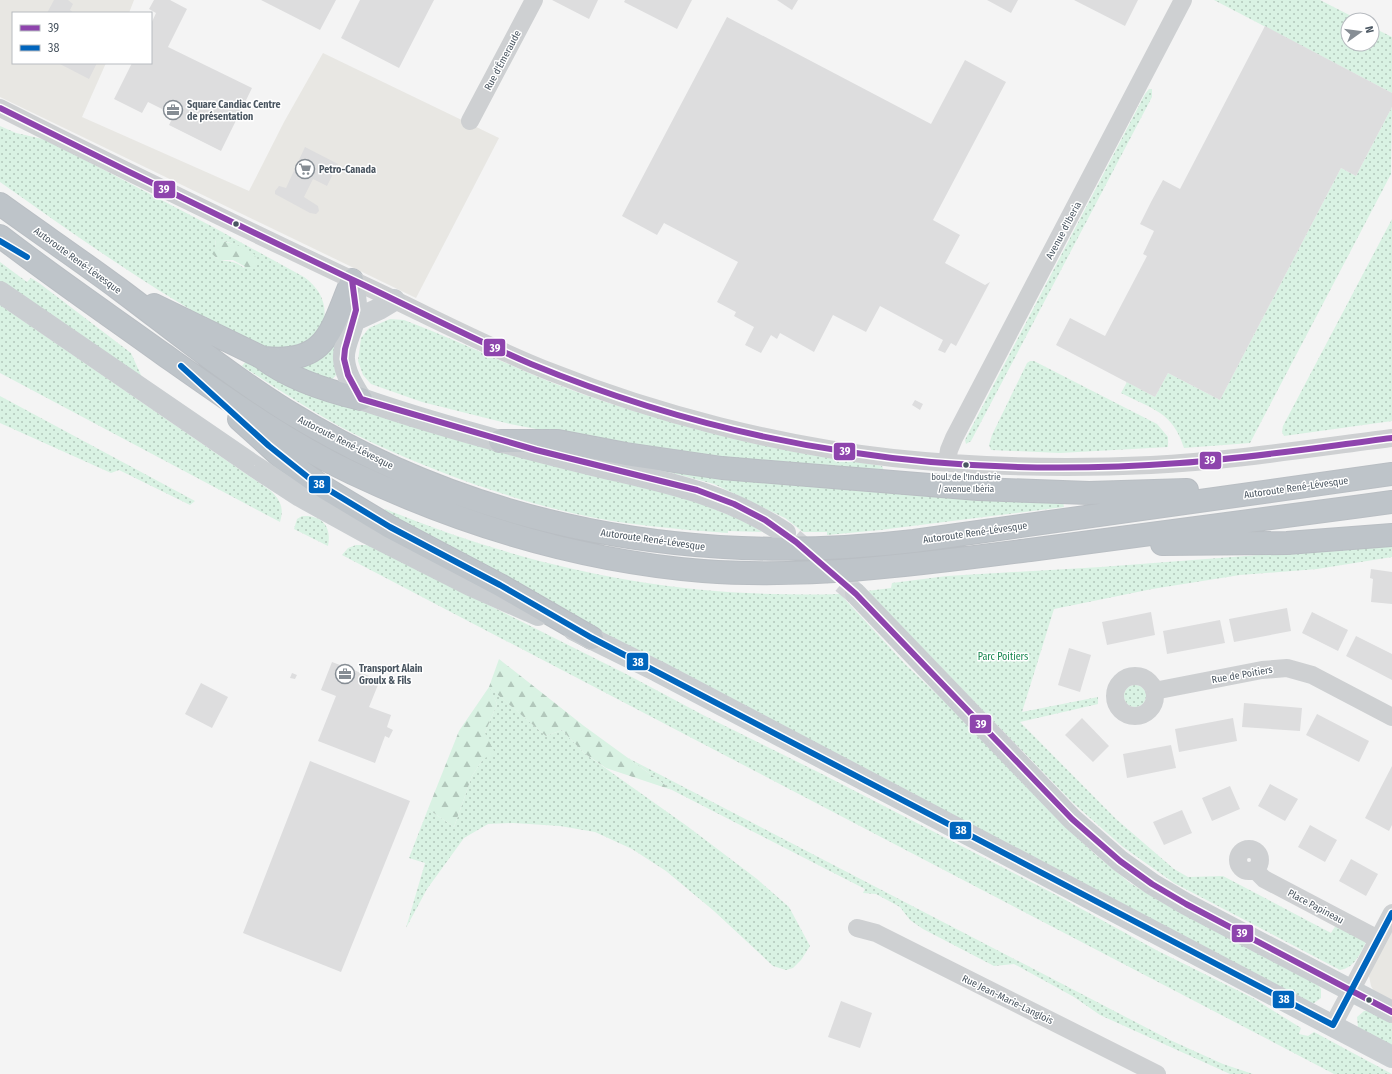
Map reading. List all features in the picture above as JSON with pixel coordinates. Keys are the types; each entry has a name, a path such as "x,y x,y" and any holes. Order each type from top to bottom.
{"highway":[{"name":"Autoroute René-Lévesque","path":"0,204 120,290 241,381 307,422 361,451 429,482 496,506 560,523 621,536 682,545 733,548 842,548 921,540 1392,474"},
{"path":"0,236 27,257 235,404 288,438 349,472 436,509 507,534 611,558 704,571 771,574 815,573 908,566 1392,502"},
{"path":"0,241 27,257"},
{"path":"261,357 294,359 309,353 318,347 330,332 352,280"},
{"path":"120,290 213,332 261,357 275,368 338,394 361,400"},
{"path":"181,366 269,446 320,485 377,519 500,585 592,638"},
{"path":"500,441 558,441 626,454 716,467 978,489 1089,493 1292,487"},
{"path":"1076,544 1287,543 1392,536"}],"main road":[{"path":"352,280 357,302 355,320 345,345 344,359 348,374 361,400 500,441 710,494 747,511 785,534"},
{"path":"0,292 254,466 334,516 495,597 592,638 1392,1057"},
{"path":"355,320 394,300"},
{"path":"856,594 1072,820 1120,861 1152,884 1186,904 1392,1012"}],"street":[{"name":"Rue d'Émeraude","path":"470,121 534,0"},
{"name":"Avenue d'Iberia","path":"947,462 949,450 954,438 1183,0"},
{"path":"0,108 478,341 539,367 599,390 714,424 799,442 877,456 947,462 1055,467 1151,465 1233,458 1392,438"},
{"name":"Rue de Poitiers","path":"1154,691 1262,670 1287,668 1312,675 1392,717"},
{"name":"Place Papineau","path":"1255,870 1264,879 1378,939"},
{"path":"1333,1026 1392,913"},
{"name":"Rue Jean-Marie-Langlois","path":"857,928 876,933 1157,1074"}],"shaded area":[{"path":"0,0 134,0 129,12 12,12 12,64 106,64 82,117 249,191 284,122 323,53 499,138 416,298 0,97"},
{"path":"1392,929 1392,1000 1374,991 1371,986 1369,976"}],"green space":[{"path":"1214,0 1320,0 1343,12 1340,12 1340,52 1380,52 1380,31 1392,37 1392,93"},
{"path":"1149,89 1152,89 1152,97 971,441 966,444 965,440 1145,94"},
{"path":"1392,107 1391,174 1250,443 1184,448 1174,426 1167,419 1152,408 1121,393 1127,382 1155,397 1168,373 1220,400 1341,168 1356,176"},
{"path":"0,126 16,133 47,140 213,227 304,277 315,287 321,297 324,308 324,319 320,329 312,338 302,345 288,349 276,349 263,346 235,336 206,320 88,244 0,182","holes":["215,240 228,242 252,253 244,268 235,263 219,259 213,254 216,247"]},
{"path":"1392,219 1392,421 1284,436 1282,432 1283,426"},
{"path":"215,239 241,247 255,255 256,264 254,268 251,270 233,260 219,260 210,252 216,247"},
{"path":"0,262 27,282 31,278 39,283 131,353 145,384 0,284"},
{"path":"0,305 271,491 281,505 282,513 280,522 0,373"},
{"path":"390,319 404,320 562,386 622,407 695,428 807,452 882,466 884,471 701,455 599,441 510,424 422,402 371,384 363,375 358,361 361,338 369,328"},
{"path":"332,342 336,344 337,374 330,382 296,371 298,367"},
{"path":"247,360 668,490 746,522 762,532 728,531 728,533 611,521 547,507 471,483 421,464 339,426 306,407 242,366"},
{"path":"1034,361 1157,424 1168,437 1168,447 1060,453 991,450 989,445 992,435 1027,363"},
{"path":"0,396 195,501 190,505 119,470 111,473 0,423"},
{"path":"623,460 1063,502 1064,507 880,530 827,535 827,532 803,532 785,518 714,484"},
{"path":"385,509 496,549 552,564 608,576 665,585 722,591 780,594 840,594 906,665 947,704 1061,822 1097,856 1130,883 1158,900 1318,985 1321,989 1321,998 1314,1003 1309,1003 608,636 383,513"},
{"path":"302,516 315,517 324,523 327,527 329,539 328,546 294,529 297,519"},
{"path":"356,545 366,545 379,550 824,775 1060,897 1158,951 1253,998 1301,1028 1299,1034 1308,1036 1314,1032 1392,1074 1334,1074 342,555 348,548"},
{"name":"Parc Poitiers","path":"1392,545 1392,557 1317,569 1240,575 1152,589 1054,609 1022,712 1098,697 1098,704 1020,722 1116,819 1174,869 1188,877 1223,876 1331,933 1336,925 1367,940 1354,963 1340,970 1174,883 1123,847 1072,802 867,591 891,588 892,583 947,576 1101,567"},
{"path":"499,659 584,726 672,790 606,768 584,753 562,730 546,736 490,688 497,704 485,733 495,753 483,759 472,776 454,827 428,809 459,731 489,687"},
{"path":"1135,685 1143,688 1146,696 1143,704 1135,707 1127,704 1124,696 1127,688"},
{"path":"489,687 546,736 562,730 584,753 687,826 757,879 789,907 810,946 801,960 793,968 786,970 773,966 714,911 666,871 632,849 595,832 560,826 513,823 488,824 464,838 427,889 406,928 425,863 409,858 428,809 454,827 472,776 483,759 485,733 497,704"},
{"path":"628,758 1170,1040 1223,1064 1253,1074 1230,1074 1100,1015 1074,997 1014,964 994,966 923,929 910,920 900,907 876,894 863,893 865,889 672,790"},
{"path":"1364,1011 1369,1011 1392,1023 1392,1047 1358,1027 1357,1017"}],"building":[{"path":"54,0 68,0 73,4 70,10 73,12 48,12"},
{"path":"154,0 170,0 187,9 168,47 252,88 221,151 169,125 174,115 148,102 142,113 114,99 132,64 152,64 152,22 156,13 149,9"},
{"path":"261,0 336,0 320,30"},
{"path":"360,0 434,0 399,68 341,38"},
{"path":"552,0 598,0 589,19"},
{"path":"625,0 692,0 677,29 624,2"},
{"path":"777,0 798,0 792,10"},
{"path":"987,0 1018,0 1011,13"},
{"path":"1074,0 1138,0 1125,26"},
{"path":"727,17 931,124 965,60 1006,82 933,220 960,235 945,263 985,285 990,282 956,346 951,343 945,353 938,350 943,340 880,306 866,332 833,315 814,352 780,333 777,339 771,335 761,353 745,345 754,327 734,316 736,312 717,302 738,262 664,223 657,235 622,216"},
{"path":"1265,26 1392,93 1392,107 1356,176 1341,168 1220,400 1168,373 1155,397 1056,345 1070,318 1105,336 1147,256 1143,254 1154,231 1140,224 1151,202 1163,180 1180,189"},
{"path":"60,64 96,64 89,79"},
{"path":"305,147 338,164 327,186 313,179 304,197 318,206 319,211 316,214 310,213 275,194 275,191 279,186 286,188"},
{"path":"915,400 923,404 920,410 912,405"},
{"path":"1371,569 1392,572 1392,604 1371,602 1373,579 1370,578"},
{"path":"1287,608 1291,631 1234,642 1229,619"},
{"path":"1151,612 1155,635 1107,645 1102,622"},
{"path":"1312,612 1348,630 1338,651 1302,633"},
{"path":"1220,620 1225,643 1167,654 1163,631"},
{"path":"1356,636 1392,654 1392,680 1346,656"},
{"path":"1069,648 1091,655 1080,692 1058,685"},
{"path":"332,662 380,680 369,707 391,715 387,727 393,730 389,738 385,736 375,763 318,741 336,696 321,690"},
{"path":"292,673 297,675 295,679 290,678"},
{"path":"201,683 228,697 212,728 185,714"},
{"path":"1244,703 1302,708 1300,731 1242,727"},
{"path":"1317,714 1369,741 1359,762 1306,735"},
{"path":"1082,718 1109,746 1093,762 1065,735"},
{"path":"1233,718 1237,741 1179,752 1175,729"},
{"path":"1171,745 1176,768 1127,778 1123,754"},
{"path":"310,761 410,801 341,972 243,933"},
{"path":"1392,766 1392,825 1389,831 1365,818"},
{"path":"1270,784 1298,799 1285,821 1258,806"},
{"path":"1230,786 1240,809 1212,821 1202,798"},
{"path":"1182,810 1192,833 1164,845 1153,822"},
{"path":"1310,825 1337,840 1325,862 1298,847"},
{"path":"1351,859 1378,874 1366,896 1339,881"},
{"path":"841,1001 872,1013 860,1048 828,1037"}],"tunnel":[{"path":"793,539 856,594"}],"transit line":[{"name":"39","path":"0,108 219,216 508,354 608,393 687,418 727,428 808,445 890,458 973,465 1056,468 1139,466 1207,461 1392,438"},
{"name":"38","path":"0,241 27,257"},
{"name":"39","path":"352,280 356,310 345,349 344,359 348,375 361,399 536,450 697,490 734,504 765,520 796,542 856,594 1072,819 1120,861 1152,884 1186,904 1392,1012"},
{"name":"38","path":"181,366 269,446 309,478 390,527 500,585 592,638 1333,1025 1392,913"}],"place":[{"name":"Square Candiac Centre de présentation","path":"173,110"},
{"name":"Petro-Canada","path":"305,169"},
{"name":"boul. de l'Industrie / avenue Ibéria","path":"966,465"},
{"name":"Transport Alain Groulx & Fils","path":"345,674"}]}
